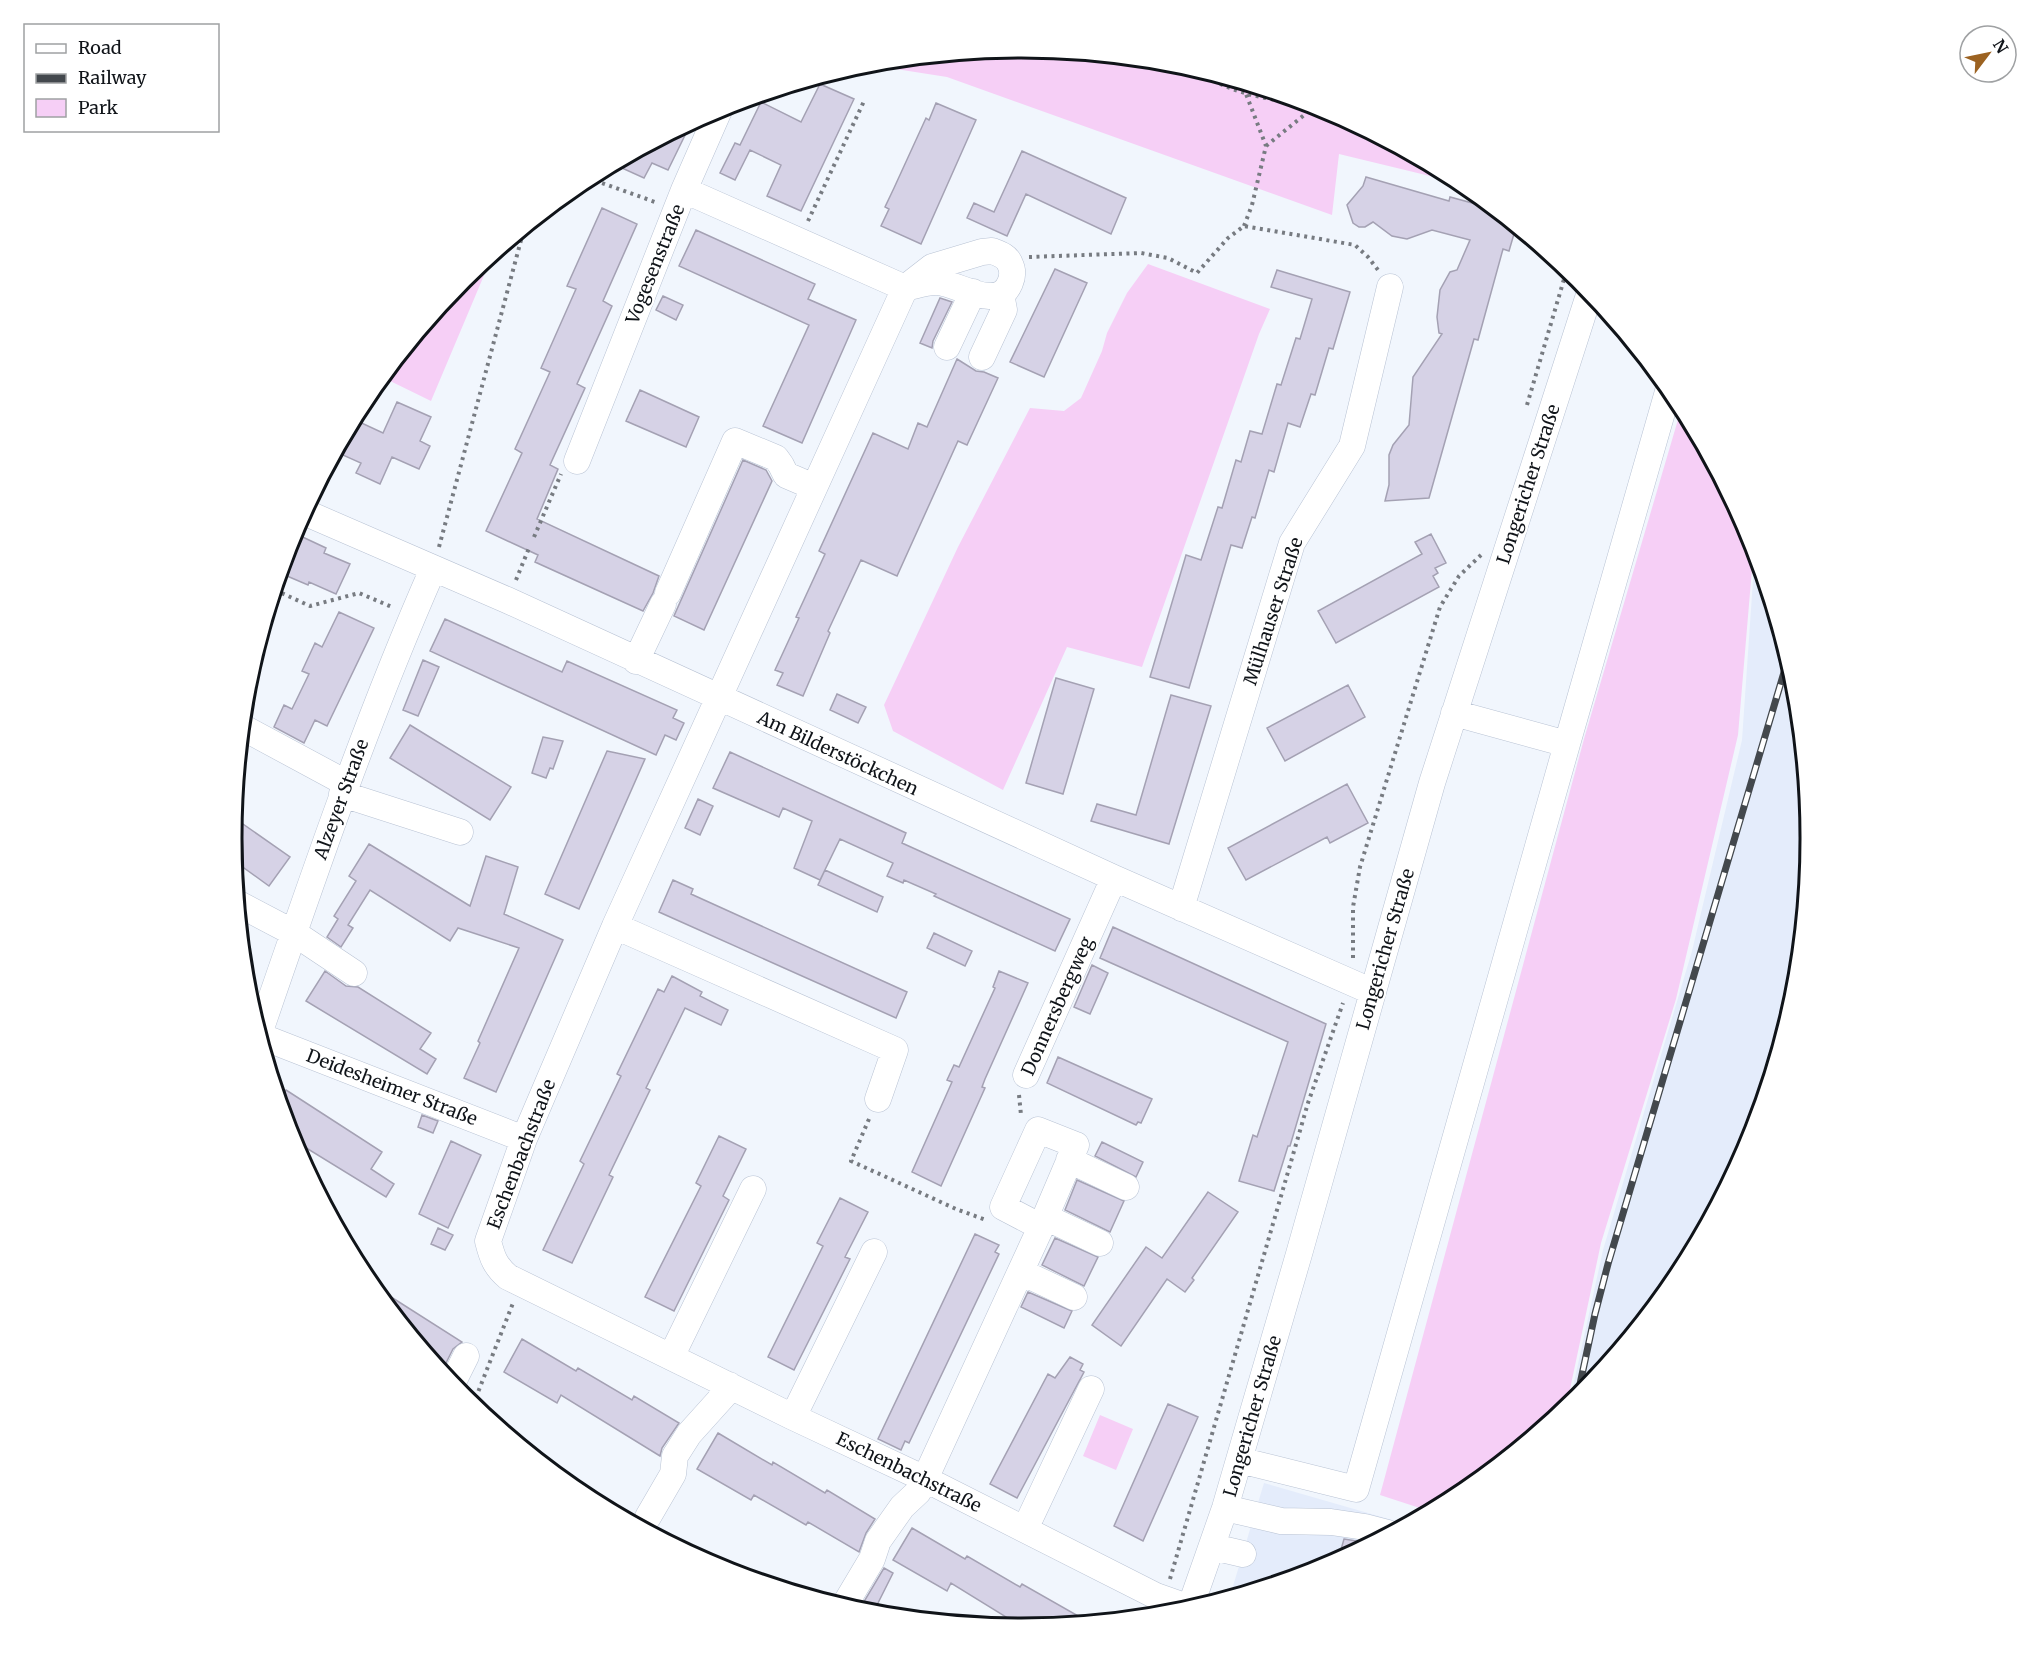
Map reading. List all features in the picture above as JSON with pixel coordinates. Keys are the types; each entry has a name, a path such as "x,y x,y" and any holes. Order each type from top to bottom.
{"street":[{"path":"680,200 714,122"},
{"name":"Vogesenstraße","path":"577,461 680,200 799,241 905,288"},
{"path":"718,697 905,288 932,267 982,252 992,251 1000,254 1008,259 1012,267 1013,277 1009,287 1001,294 994,296 935,281 905,288"},
{"name":"Mülhauser Straße","path":"1181,908 1292,543 1352,446 1390,287"},
{"path":"946,347 973,292"},
{"path":"982,357 1004,309 1001,294"},
{"name":"Longericher Straße","path":"1194,1598 1213,1546 1239,1460 1361,986 1454,713 1587,302"},
{"path":"1239,1460 1356,1489 1666,400"},
{"path":"636,660 735,441 776,458 786,476 814,487"},
{"name":"Am Bilderstöckchen","path":"312,516 507,600 1114,878 1361,986"},
{"name":"Alzeyer Straße","path":"264,1022 344,788 433,569"},
{"name":"Eschenbachstraße","path":"718,697 615,926 524,1139 488,1241 491,1256 497,1268 508,1277 1175,1603"},
{"path":"1454,713 1567,744"},
{"path":"249,731 344,788 460,832"},
{"name":"Donnersbergweg","path":"1026,1075 1114,878"},
{"path":"245,907 294,933 354,973"},
{"path":"615,926 895,1050 878,1100"},
{"name":"Deidesheimer Straße","path":"268,1038 524,1139"},
{"path":"849,1598 872,1559 879,1541 902,1507 918,1492 925,1479 1021,1272 1043,1222 1069,1160 1076,1145 1038,1130 1003,1207 1043,1222 1100,1243"},
{"path":"1069,1160 1126,1187"},
{"path":"671,1357 753,1189"},
{"path":"793,1417 874,1252"},
{"path":"1021,1272 1074,1297"},
{"path":"457,1375 466,1356"},
{"path":"648,1517 673,1474 675,1456 689,1434 725,1394 729,1385"},
{"path":"1025,1529 1091,1389"},
{"path":"1225,1508 1281,1521 1331,1522 1378,1530"},
{"path":"1213,1546 1243,1554"}],"path":[{"path":"1232,88 1246,94 1263,97"},
{"path":"1008,259 1141,253 1168,258 1197,273 1228,238 1244,226 1252,205 1266,146 1246,94"},
{"path":"799,241 865,99"},
{"path":"1266,146 1306,113"},
{"path":"602,181 680,200"},
{"path":"1244,226 1355,245 1368,257 1390,287"},
{"path":"433,569 521,241"},
{"path":"1524,416 1564,279"},
{"path":"534,537 560,475 577,461"},
{"path":"507,600 530,548"},
{"path":"1164,1599 1308,1103 1361,986 1353,963 1353,907 1360,867 1440,607 1459,576 1485,551"},
{"path":"281,593 310,606 359,593 412,616"},
{"name":"Donnersbergweg","path":"1026,1075 1018,1097 1021,1116 1038,1130"},
{"path":"878,1100 851,1161 986,1221 1003,1207"},
{"path":"477,1395 521,1283"}],"shaded area":[{"path":"1754,573 1774,636 1786,686 1799,787 1799,889 1786,990 1759,1089 1720,1183 1696,1228 1639,1313 1573,1388 1603,1250 1692,951 1742,740"},
{"path":"1264,1483 1396,1521 1319,1558 1232,1588"}],"green space":[{"path":"1021,58 1123,65 1173,73 1272,100 1319,118 1366,139 1433,177 1339,154 1332,215 947,77 895,69 970,60"},
{"path":"1148,264 1270,309 1259,334 1142,667 1067,647 1003,790 893,731 884,705 958,547 1030,408 1064,411 1081,398 1102,351 1107,333 1127,293"},
{"path":"485,273 431,401 390,381 435,324"},
{"path":"1678,419 1720,493 1752,569 1738,735 1676,999 1601,1243 1570,1391 1496,1456 1419,1508 1380,1495 1584,739"},
{"path":"1100,1415 1133,1429 1116,1470 1083,1456"}],"building":[{"path":"820,85 854,99 801,211 767,196 781,165 750,150 735,180 720,173 735,143 740,145 760,104 763,103 801,122"},
{"path":"936,103 976,120 921,244 881,226 889,209 885,207 926,118 929,120"},
{"path":"685,135 668,170 652,163 644,178 623,168"},
{"path":"1022,151 1126,198 1111,234 1026,194 1007,236 967,218 974,203 994,212"},
{"path":"1366,177 1449,201 1450,197 1472,203 1514,235 1509,251 1503,249 1478,340 1474,339 1429,498 1385,501 1389,485 1389,455 1393,445 1409,425 1413,377 1442,334 1439,333 1437,317 1440,290 1450,272 1457,270 1470,240 1432,230 1407,239 1392,236 1373,222 1365,227 1359,227 1353,223 1347,205 1363,186"},
{"path":"602,208 637,224 603,301 612,306 577,384 585,388 550,465 558,469 537,519 659,576 643,611 535,562 538,555 486,531 522,453 515,449 550,372 541,368 576,289 567,286"},
{"path":"696,230 815,284 808,299 856,320 802,443 763,426 809,325 679,266"},
{"path":"1055,269 1087,283 1044,377 1010,362"},
{"path":"1277,270 1350,292 1333,349 1329,348 1315,395 1311,394 1300,427 1288,423 1274,472 1269,470 1255,518 1252,517 1242,548 1231,545 1189,688 1150,677 1186,555 1201,560 1218,507 1222,508 1236,460 1241,462 1250,431 1262,434 1277,384 1281,385 1296,338 1300,339 1312,299 1271,287"},
{"path":"663,296 683,305 676,320 656,310"},
{"path":"940,298 952,302 933,341 932,348 920,343"},
{"path":"957,359 976,371 998,378 967,445 958,441 897,576 861,560 828,631 830,633 803,696 777,685 783,673 775,670 825,554 819,551 873,433 908,449 918,423 927,427"},
{"path":"640,390 699,417 686,447 626,421"},
{"path":"397,402 431,417 420,441 430,446 419,469 392,457 380,484 356,473 361,463 342,455 362,423 383,433"},
{"path":"743,460 766,470 772,481 704,630 674,616"},
{"path":"1431,534 1446,563 1435,568 1438,573 1433,576 1439,587 1336,643 1318,611 1422,554 1415,542"},
{"path":"302,537 326,548 324,553 350,564 336,594 309,582 308,585 287,576"},
{"path":"339,612 374,628 327,726 315,720 304,743 274,727 284,705 292,709 309,674 302,671 315,643 322,647"},
{"path":"445,619 562,672 567,661 677,710 673,718 684,723 676,740 665,735 656,755 430,651"},
{"path":"423,660 439,667 418,716 403,710"},
{"path":"1056,678 1094,689 1063,794 1026,783"},
{"path":"1348,685 1365,717 1285,761 1267,728"},
{"path":"837,694 866,707 858,723 830,710"},
{"path":"1171,695 1211,706 1169,844 1091,821 1097,804 1136,815"},
{"path":"410,725 511,787 490,820 390,758"},
{"path":"543,737 563,741 553,769 550,768 546,778 532,773"},
{"path":"607,751 645,759 579,909 545,894"},
{"path":"730,752 906,833 902,843 1070,919 1055,951 934,896 936,894 904,880 903,883 887,876 893,863 840,839 820,880 794,868 812,821 783,808 779,817 713,788"},
{"path":"1347,784 1368,823 1330,843 1327,837 1246,880 1228,848"},
{"path":"698,799 713,806 700,835 685,828"},
{"path":"242,824 290,857 269,886 243,867"},
{"path":"369,844 470,906 486,856 518,867 504,914 563,940 496,1092 464,1078 519,948 458,928 450,941 370,890 348,925 353,928 341,947 327,937 338,919 334,916 356,881 349,876"},
{"path":"825,870 883,897 877,912 818,885"},
{"path":"673,880 693,889 691,894 907,992 896,1018 659,912"},
{"path":"1113,927 1326,1024 1290,1146 1288,1146 1274,1191 1239,1181 1253,1135 1257,1137 1288,1042 1100,958"},
{"path":"934,933 972,951 965,966 927,948"},
{"path":"1092,965 1108,973 1090,1014 1074,1007"},
{"path":"325,971 346,986 358,987 431,1033 420,1049 436,1059 427,1074 306,1001"},
{"path":"999,971 1028,983 985,1079 982,1087 985,1088 941,1186 912,1172 952,1082 947,1080 954,1065 959,1067 995,988 993,987"},
{"path":"672,976 702,992 700,996 728,1010 721,1025 685,1008 646,1088 650,1090 609,1175 613,1177 572,1263 543,1250 584,1164 580,1161 621,1076 617,1074 658,989 664,992"},
{"path":"1058,1057 1152,1099 1141,1123 1138,1122 1136,1125 1047,1083"},
{"path":"286,1090 382,1152 371,1169 394,1184 386,1197 306,1148 284,1093"},
{"path":"422,1115 438,1121 433,1133 418,1127"},
{"path":"719,1136 746,1149 723,1196 729,1200 674,1311 645,1297 701,1186 696,1183"},
{"path":"451,1141 481,1155 448,1228 419,1214"},
{"path":"1102,1142 1143,1162 1136,1177 1095,1156"},
{"path":"1077,1180 1124,1201 1110,1232 1065,1210"},
{"path":"1208,1192 1238,1212 1192,1278 1194,1280 1185,1292 1167,1279 1121,1346 1092,1325 1146,1247 1162,1258"},
{"path":"840,1198 868,1212 845,1257 850,1259 794,1370 768,1357 823,1246 817,1243"},
{"path":"438,1228 453,1235 445,1250 431,1244"},
{"path":"975,1234 999,1245 995,1252 999,1254 909,1443 905,1441 901,1450 878,1439"},
{"path":"1055,1238 1098,1257 1084,1286 1042,1265"},
{"path":"1028,1292 1072,1311 1064,1328 1021,1307"},
{"path":"392,1297 462,1342 453,1349 446,1363"},
{"path":"522,1339 576,1371 578,1368 632,1400 634,1396 679,1423 662,1448 660,1456 561,1395 557,1403 504,1372"},
{"path":"1070,1357 1083,1364 1080,1370 1084,1372 1017,1498 990,1484 1048,1374 1055,1378"},
{"path":"1168,1404 1198,1417 1143,1541 1114,1526"},
{"path":"718,1433 825,1493 827,1490 875,1519 866,1533 859,1552 808,1522 806,1525 754,1495 751,1500 697,1469"},
{"path":"912,1528 965,1559 967,1556 1020,1587 1022,1584 1077,1615 1007,1617 951,1583 947,1591 893,1560"},
{"path":"1344,1539 1357,1541 1341,1548"},
{"path":"884,1568 893,1573 877,1604 864,1602"}],"railway":[{"path":"1581,1380 1608,1264 1783,675"}]}
